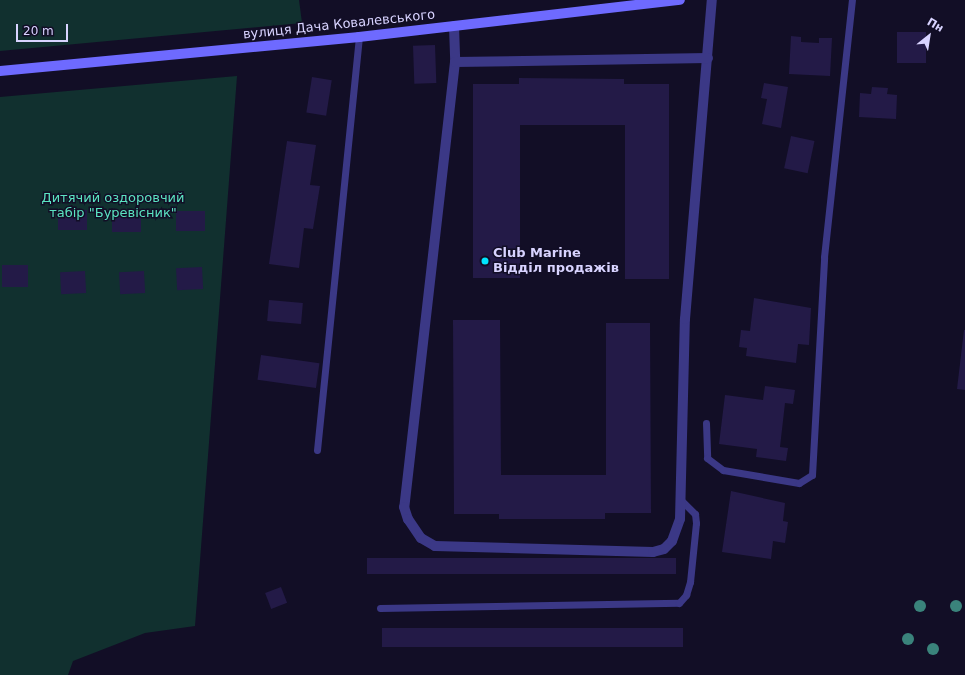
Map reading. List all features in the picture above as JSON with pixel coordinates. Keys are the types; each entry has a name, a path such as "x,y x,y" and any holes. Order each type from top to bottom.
{"street":[{"name":"вулиця Дача Ковалевського","path":"0,71 359,37 680,0"},
{"path":"454,26 455,62 404,507 408,519 421,538 435,546 653,552 664,549 672,541 680,519 685,319 712,0"},
{"path":"455,62 708,58"}],"lane":[{"path":"706,423 707,458 723,470 799,483 812,475 824,257 852,0"},
{"path":"317,450 359,37"},
{"path":"380,608 679,603 686,594 690,582 696,523 695,514 681,500"}],"green space":[{"path":"0,0 299,0 302,23 0,51"},
{"name":"Дитячий оздоровчий табір \"Буревісник\"","path":"237,76 195,626 145,633 73,661 68,675 0,675 0,97"}],"building":[{"path":"897,32 926,32 926,63 897,63"},
{"path":"791,36 801,37 801,42 819,43 819,38 832,38 830,76 789,74"},
{"path":"435,45 436,83 414,84 413,46"},
{"path":"312,77 332,80 326,116 306,113"},
{"path":"519,78 624,79 624,84 669,84 669,279 625,279 625,125 520,125 520,278 473,278 473,84 519,84"},
{"path":"764,83 788,87 781,128 762,124 767,99 761,98"},
{"path":"872,87 888,88 887,94 897,95 896,119 859,117 860,93 871,94"},
{"path":"791,136 814,141 808,173 784,168"},
{"path":"287,141 316,145 310,185 320,186 313,229 304,228 299,268 269,264"},
{"path":"58,210 87,210 87,230 58,230"},
{"path":"176,211 205,211 205,231 176,231"},
{"path":"112,212 141,212 141,232 112,232"},
{"path":"2,265 28,265 28,287 2,287"},
{"path":"202,267 203,289 177,290 176,268"},
{"path":"85,271 86,293 61,294 60,272"},
{"path":"144,271 145,293 120,294 119,272"},
{"path":"754,298 811,308 809,345 798,344 796,363 746,356 747,348 739,347 741,330 750,331"},
{"path":"269,300 303,303 301,324 267,321"},
{"path":"453,320 500,320 501,475 606,475 606,323 650,323 651,513 605,513 605,519 499,519 499,514 454,514"},
{"path":"965,330 965,390 957,389"},
{"path":"261,355 319,363 316,388 258,380"},
{"path":"765,386 795,390 793,404 785,403 780,447 788,448 786,461 756,457 757,449 719,444 725,395 763,400"},
{"path":"731,491 785,503 783,521 788,522 785,543 773,541 771,559 722,552"},
{"path":"367,558 676,558 676,574 367,574"},
{"path":"281,587 287,603 271,609 265,593"},
{"path":"382,628 683,628 683,647 382,647"}],"place":[{"name":"Club Marine Відділ продажів","path":"485,261"}]}
